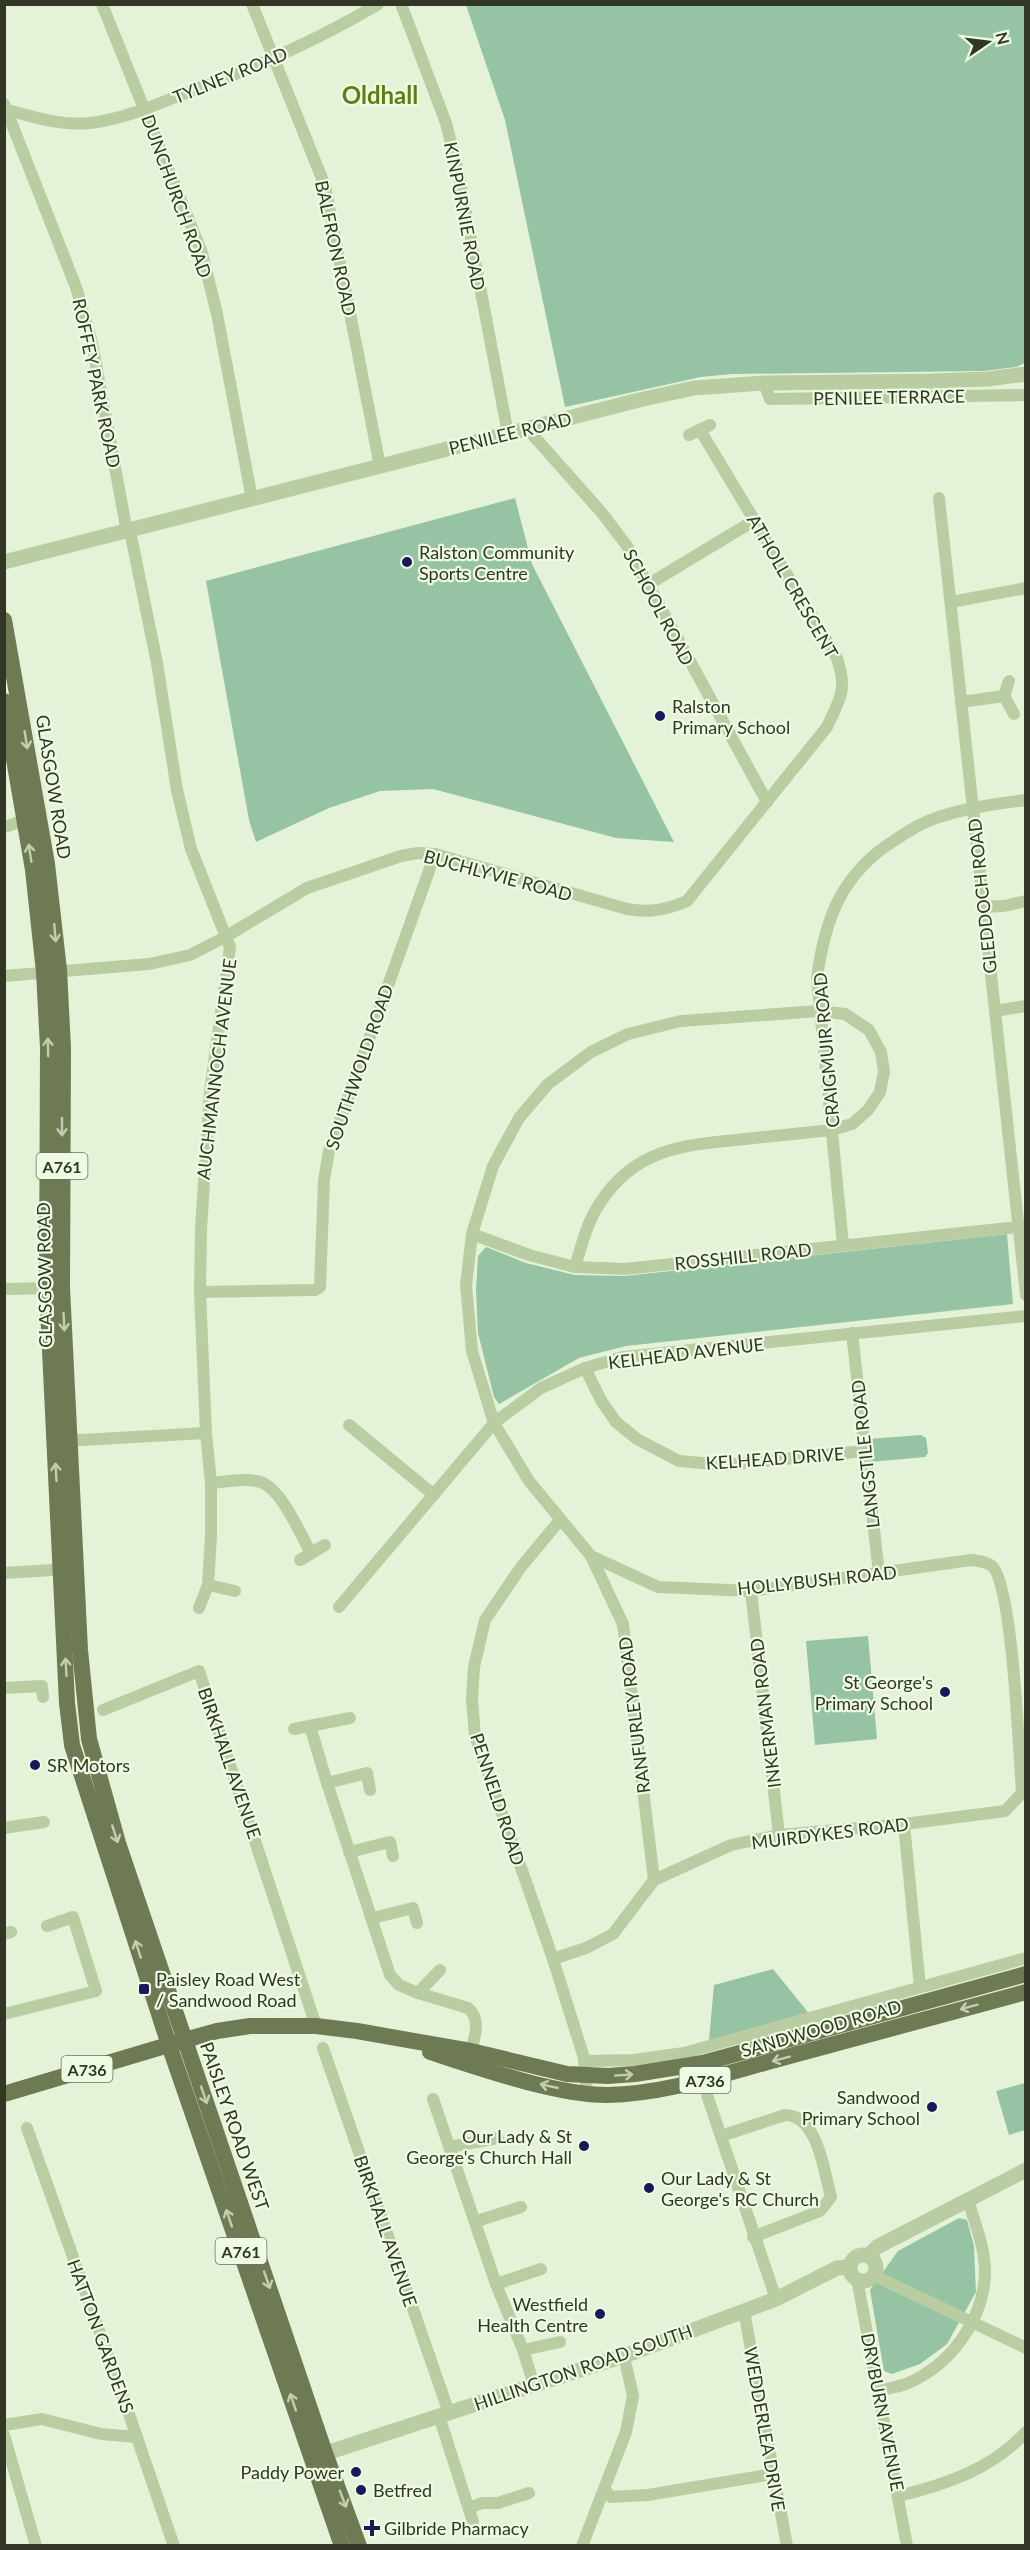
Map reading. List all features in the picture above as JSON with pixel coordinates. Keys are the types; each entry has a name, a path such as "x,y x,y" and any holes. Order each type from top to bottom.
{"main road":[{"name":"GLASGOW ROAD","path":"5,627 11,710 32,818 63,1048 54,1288 68,1569 69,1726"},
{"name":"GLASGOW ROAD","path":"68,1569 86,1716"},
{"name":"PAISLEY ROAD WEST","path":"86,1716 92,1750 95,1795 169,2045 319,2455 359,2546"},
{"name":"PAISLEY ROAD WEST","path":"69,1726 74,1752 95,1795 185,2040 319,2455 342,2546"},
{"name":"SANDWOOD ROAD","path":"185,2040 250,2026 316,2026 381,2035 470,2058 552,2087 585,2077 635,2074 703,2063 1026,1974"},
{"name":"SANDWOOD ROAD","path":"585,2077 629,2093 701,2081 1026,1992"},
{"name":"A736","path":"4,2094 185,2040"}],"street":[{"name":"DUNCHURCH ROAD","path":"102,4 202,253 218,314 252,499"},
{"name":"BALFRON ROAD","path":"252,4 325,186 380,466"},
{"name":"TYLNEY ROAD","path":"5,108 48,121 91,123 145,109 274,58 352,20 378,4"},
{"name":"KINPURNIE ROAD","path":"401,4 446,123 458,171 508,434"},
{"name":"ROFFEY PARK ROAD","path":"5,108 79,298 92,343 129,531"},
{"name":"PENILEE ROAD","path":"4,562 694,388 764,383 988,379 1026,374"},
{"name":"PENILEE TERRACE","path":"764,383 770,399 1026,395"},
{"name":"SCHOOL ROAD","path":"530,428 531,433 602,513 627,546 767,802"},
{"name":"ATHOLL CRESCENT","path":"700,430 836,656 843,674 842,695 827,727 767,802"},
{"name":"GLEDDOCH ROAD","path":"939,498 1026,1295"},
{"path":"649,584 755,520"},
{"name":"AUCHMANNOCH AVENUE","path":"129,531 157,663 177,790 191,849 230,947 210,1092 204,1156 200,1292 206,1433 211,1483 210,1564 207,1585 199,1608"},
{"path":"951,602 1026,588"},
{"path":"1009,681 1004,696 1014,714"},
{"path":"961,702 1004,696"},
{"name":"CRAIGMUIR ROAD","path":"843,1245 817,978 822,945 833,908 848,883 864,864 910,830 934,818 972,808 1026,800"},
{"name":"BUCHLYVIE ROAD","path":"4,976 161,962 190,955 308,888 401,856 418,853 435,854 627,909 643,912 668,909 687,901 767,802"},
{"path":"4,827 32,818"},
{"name":"SOUTHWOLD ROAD","path":"200,1292 315,1290 320,1287 324,1180 329,1151 435,854"},
{"path":"983,908 1026,901"},
{"path":"994,1011 1026,1006"},
{"name":"HOLLYBUSH ROAD","path":"575,1267 588,1225 601,1201 627,1173 646,1160 690,1144 832,1130 852,1124 868,1110 880,1092 884,1072 881,1052 869,1030 845,1014 819,1011 681,1021 628,1034 591,1052 548,1083 519,1118 493,1167 472,1234 466,1285 472,1351 494,1423 528,1481 591,1556 658,1587 751,1591 970,1560 982,1561 993,1566 1001,1581 1020,1676"},
{"name":"ROSSHILL ROAD","path":"472,1234 529,1255 575,1267 625,1269 1018,1227"},
{"path":"4,1288 54,1288"},
{"name":"KELHEAD AVENUE","path":"339,1607 494,1423 541,1388 585,1368 624,1358 1026,1316"},
{"name":"LANGSTILE ROAD","path":"852,1333 879,1574"},
{"name":"KELHEAD DRIVE","path":"585,1368 602,1402 616,1422 637,1439 679,1461 725,1465 864,1450"},
{"path":"349,1425 434,1495"},
{"path":"62,1441 206,1433"},
{"path":"211,1483 252,1481 262,1483 273,1490 305,1557 325,1545"},
{"name":"PENNELD ROAD","path":"560,1521 521,1567 485,1620 474,1667 472,1699 475,1736 553,1959 585,2077"},
{"name":"RANFURLEY ROAD","path":"591,1556 623,1624 654,1880"},
{"path":"4,1573 68,1569"},
{"path":"207,1585 235,1591"},
{"name":"INKERMAN ROAD","path":"751,1591 779,1835"},
{"name":"BIRKHALL AVENUE","path":"103,1710 199,1671 316,2026"},
{"name":"MUIRDYKES ROAD","path":"553,1959 586,1948 614,1934 654,1880 732,1845 779,1835 904,1824 1005,1811 1022,1793 1020,1676"},
{"path":"4,1688 42,1686 43,1697"},
{"path":"294,1729 350,1718"},
{"path":"310,1726 390,1975 399,1985 468,2008 475,2014 477,2024 470,2058"},
{"path":"327,1783 367,1773 370,1790"},
{"path":"4,1828 44,1822"},
{"path":"904,1824 920,1987"},
{"path":"349,1852 390,1842 393,1856"},
{"path":"373,1918 413,1908 417,1923"},
{"path":"5,2014 96,1991 73,1917 47,1926"},
{"name":"SANDWOOD ROAD","path":"585,2077 634,2060 684,2053 1026,1958"},
{"path":"418,1993 440,1970"},
{"name":"BIRKHALL AVENUE","path":"323,2048 444,2414 473,2522"},
{"path":"707,2095 753,2237 776,2299"},
{"path":"433,2099 477,2221 496,2284 523,2350 534,2385"},
{"path":"721,2136 786,2115 794,2115 807,2125 816,2141 831,2197 826,2205 820,2211 753,2237"},
{"name":"HATTON GARDENS","path":"27,2128 174,2546"},
{"path":"449,2147 498,2138"},
{"path":"868,2256 878,2247 1026,2170"},
{"path":"879,2391 904,2385 938,2365 951,2353 972,2323 983,2292 985,2271 981,2238 968,2200"},
{"path":"477,2221 521,2207"},
{"path":"868,2256 875,2265 873,2275 865,2280 854,2273 855,2257 868,2256"},
{"name":"HILLINGTON ROAD SOUTH","path":"319,2455 624,2356 776,2299 837,2268 854,2273"},
{"path":"496,2284 541,2269"},
{"name":"DRYBURN AVENUE","path":"854,2273 879,2391 907,2546"},
{"path":"873,2275 1026,2348"},
{"name":"WEDDERLEA DRIVE","path":"744,2312 786,2546"},
{"path":"523,2350 560,2342"},
{"path":"582,2546 626,2432 633,2396 624,2356"},
{"path":"4,2425 42,2419 101,2434 137,2437"},
{"path":"898,2496 958,2480 1009,2448 1026,2432"},
{"path":"4,2435 36,2546"},
{"path":"605,2490 611,2497 648,2495 773,2474"},
{"path":"469,2508 482,2503 498,2503 529,2493"}],"green space":[{"path":"466,5 1025,5 1025,363 1016,367 984,371 732,374 701,377 565,407 505,120"},
{"path":"515,498 532,564 674,842 616,838 433,789 380,791 329,808 256,842 249,820 206,581"},
{"path":"1007,1234 1013,1304 626,1346 579,1358 499,1404 494,1397 478,1333 476,1291 478,1256 486,1247 526,1263 575,1275 625,1276"},
{"path":"921,1435 926,1438 928,1453 925,1457 870,1462 867,1439"},
{"path":"868,1636 877,1739 815,1745 806,1641"},
{"path":"773,1969 811,2016 709,2040 714,1985"},
{"path":"1025,2083 1025,2130 1009,2135 996,2091"},
{"path":"959,2218 967,2220 974,2246 976,2292 947,2344 920,2364 892,2374 884,2371 870,2290 898,2251"}],"place":[{"name":"Ralston Community Sports Centre","path":"407,562"},
{"name":"Ralston Primary School","path":"660,716"},
{"name":"St George's Primary School","path":"945,1692"},
{"name":"SR Motors","path":"35,1765"},
{"name":"Paisley Road West / Sandwood Road","path":"144,1989"},
{"name":"Sandwood Primary School","path":"932,2107"},
{"name":"Our Lady & St George's Church Hall","path":"584,2146"},
{"name":"Our Lady & St George's RC Church","path":"649,2188"},
{"name":"Westfield Health Centre","path":"600,2314"},
{"name":"Paddy Power","path":"356,2472"},
{"name":"Betfred","path":"361,2490"},
{"name":"Gilbride Pharmacy","path":"372,2528"}],"district":[{"name":"Oldhall","path":"380,94"}]}
